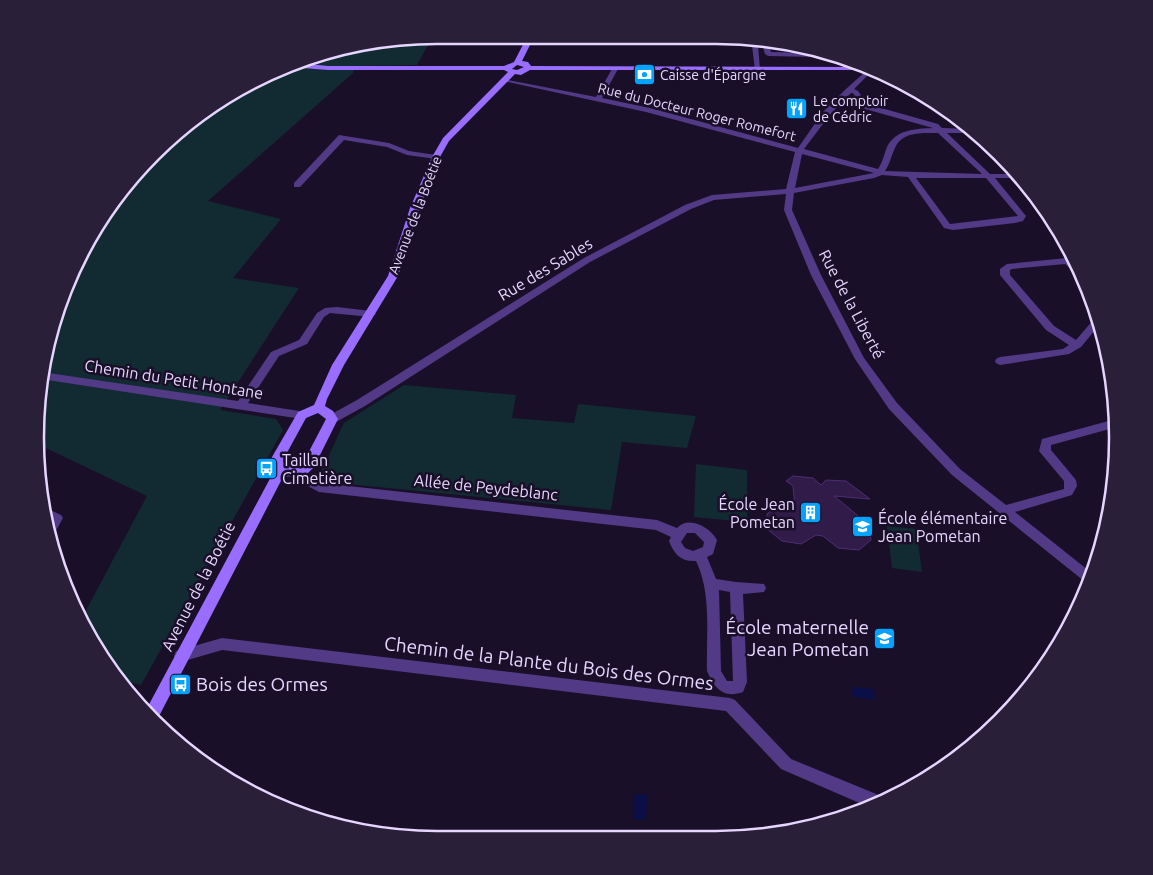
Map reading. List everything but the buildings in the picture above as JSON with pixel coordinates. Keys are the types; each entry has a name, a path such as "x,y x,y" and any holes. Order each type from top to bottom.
{"main road":[{"path":"517,63 527,44"},
{"path":"510,70 510,64 517,63 525,64 529,68"},
{"path":"308,66 510,70 522,72 529,68 850,68"},
{"name":"Avenue de la Boétie","path":"320,404 338,365 393,276 436,157 446,140 505,80 510,70"},
{"path":"285,472 302,470 309,464 332,419 320,404 302,415"},
{"name":"Avenue de la Boétie","path":"154,711 182,656 285,472 277,460 302,415"}],"street":[{"path":"755,46 757,69"},
{"path":"766,47 768,54 808,55"},
{"path":"598,99 615,69"},
{"name":"Rue de la Liberté","path":"866,74 826,114 799,151 790,190 788,210 816,275 860,359 893,406 956,472 1084,574"},
{"name":"Rue du Docteur Roger Romefort","path":"505,80 598,99 888,174 911,176 1010,176"},
{"path":"848,90 856,92 864,105 868,107 928,123 941,131 988,176 1022,216 1020,219 1015,220 953,227 947,226 911,176"},
{"path":"882,171 897,138 910,133 963,132"},
{"path":"297,185 342,137 389,145 407,152 436,157"},
{"name":"Rue des Sables","path":"332,419 361,404 570,270 688,207 712,198 790,190 874,176 882,171"},
{"path":"1069,262 1067,261 1010,266 1005,269 1005,275 1050,328 1077,345"},
{"path":"241,405 275,354 303,342 320,315 328,310 371,314"},
{"path":"1000,361 1065,352 1077,345 1093,326"},
{"name":"Chemin du Petit Hontane","path":"48,377 302,415"},
{"path":"1004,511 1068,492 1071,486 1070,480 1045,451 1046,442 1109,425"},
{"name":"Allée de Peydeblanc","path":"285,472 319,486 657,525 678,534"},
{"path":"51,515 57,518 54,525"},
{"path":"683,529 699,529 706,533 711,540 709,550 700,557 686,556 678,550 675,541 678,534 683,529"},
{"path":"700,557 710,583 714,671 719,684 726,688 738,687 740,682 736,588"},
{"path":"710,583 736,588 759,588"},
{"name":"Chemin de la Plante du Bois des Ormes","path":"182,656 222,644 730,705 786,764 870,800"}],"shaded area":[{"path":"428,44 417,65 355,66 353,73 208,201 281,219 233,278 299,288 220,410 276,419 283,430 141,685 129,682 125,677 85,613 147,496 44,447 47,386 57,336 84,263 110,219 141,178 178,141 219,110 263,84 311,65 361,51 386,47"},
{"path":"404,385 516,395 512,418 574,423 578,404 696,416 687,448 622,442 611,510 317,481 344,423"},
{"path":"696,464 747,470 747,522 694,517"},
{"path":"887,526 916,529 922,572 892,568"},
{"path":"855,687 873,689 875,700 854,697 851,690"},
{"path":"635,794 647,795 646,820 633,819"}],"place":[{"name":"Caisse d'Épargne","path":"644,75"},
{"name":"Le comptoir de Cédric","path":"797,109"},
{"name":"Taillan Cimetière","path":"266,469"},
{"name":"École Jean Pometan","path":"811,513"},
{"name":"École élémentaire Jean Pometan","path":"862,527"},
{"name":"École maternelle Jean Pometan","path":"885,638"},
{"name":"Bois des Ormes","path":"180,684"}]}
